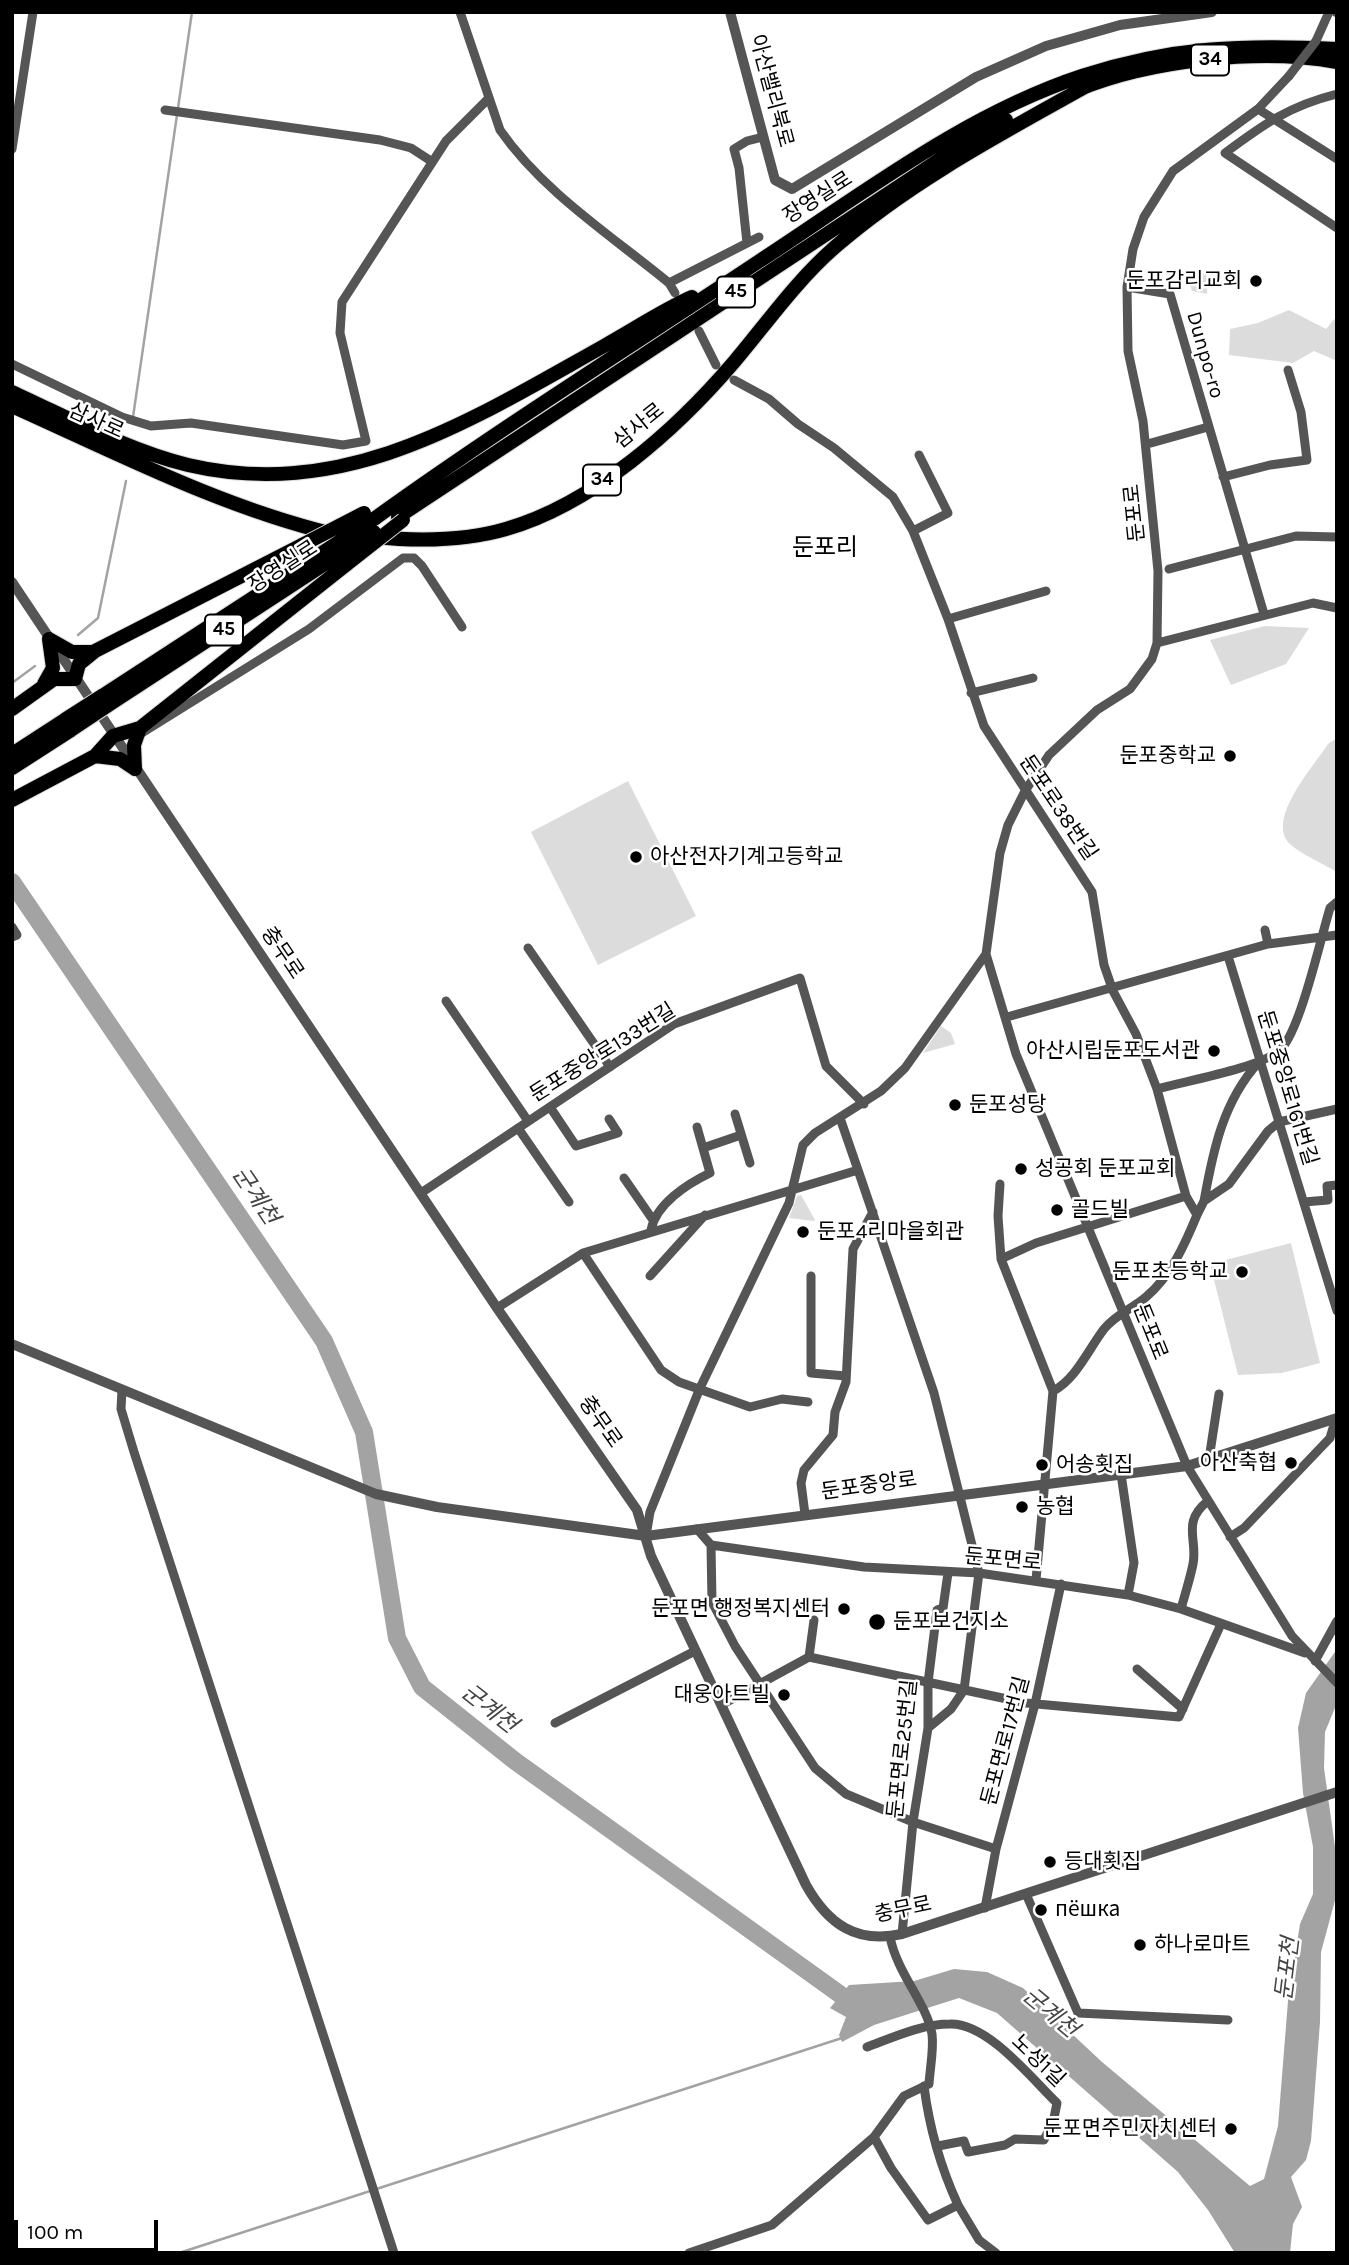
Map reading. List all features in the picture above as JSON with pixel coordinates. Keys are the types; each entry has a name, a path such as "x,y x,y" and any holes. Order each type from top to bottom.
{"highway":[{"name":"장영실로","path":"369,516 955,135 996,112 1069,81 1134,62 1214,48 1260,45 1337,49"},
{"name":"장영실로","path":"68,725 400,519 686,324 963,144 1004,121 1085,87 1154,69 1212,60 1265,57 1337,62"},
{"name":"삼사로","path":"12,406 223,500 291,524 335,534 385,538 433,538 505,530 572,501 634,459 677,424 734,361 797,283 835,246 901,195 970,151 1085,87"},
{"name":"삼사로","path":"12,391 143,452 212,469 271,475 324,471 379,459 456,425 672,307 734,278"},
{"path":"12,709 44,684 63,677 75,679 79,664 95,651 304,544 369,516"},
{"name":"45","path":"340,555 369,516"},
{"path":"135,769 134,745 139,732 340,555"},
{"path":"49,639 72,652 95,651"},
{"path":"44,684 53,668 49,639"},
{"name":"45","path":"12,754 68,725"},
{"name":"45","path":"12,768 68,725"},
{"path":"12,800 95,756 113,736 139,732"},
{"path":"95,756 120,759 135,769"}],"street":[{"path":"12,149 33,12"},
{"path":"460,12 500,130 532,169 669,283 675,293"},
{"name":"아산밸리북로","path":"730,12 775,180 792,189 976,77 1046,46 1120,25 1212,12"},
{"name":"둔포로","path":"1329,12 1316,41 1289,76 1258,109 1193,156 1164,183 1144,217 1136,238 1127,286 1128,351 1143,421 1158,571 1157,643 1152,659 1130,689 1097,710 1070,734 1049,755 1025,790 1008,825 1000,853 986,954 1016,1054 1187,1466 1306,1653 1337,1683"},
{"path":"1337,94 1302,103 1273,117 1225,153 1337,228"},
{"path":"12,364 122,417 151,426 191,423 343,445 366,441 340,333 341,305 431,161 462,122 489,97"},
{"path":"1258,109 1337,159"},
{"path":"165,110 380,140 411,148 431,161"},
{"path":"747,243 739,168 734,149 747,141 763,137"},
{"path":"669,283 759,237"},
{"name":"Dunpo-ro","path":"1127,286 1170,294 1264,614"},
{"path":"699,331 716,365"},
{"path":"1223,477 1270,465 1307,460 1301,412 1288,370"},
{"name":"둔포로38번길","path":"734,380 769,399 797,424 834,448 893,497 913,531 948,619 971,693 996,749 1092,892 1104,965 1112,988 1136,1034 1157,1089 1186,1196 1197,1215"},
{"name":"Dunpo-ro","path":"1151,443 1208,427"},
{"path":"913,531 948,513 919,455"},
{"path":"1169,569 1296,536 1337,537"},
{"path":"139,732 309,629 403,558 414,558 422,566 462,627"},
{"name":"충무로","path":"12,582 497,1308 637,1510 651,1556 720,1705 815,1901 831,1920 851,1933 890,1937 902,1934 1337,1792"},
{"path":"948,619 1046,591"},
{"path":"1157,643 1313,603 1337,608"},
{"path":"971,693 1033,678"},
{"path":"1157,1089 1261,1060 1279,1051 1286,1041 1330,908 1337,902"},
{"path":"12,927 18,935 12,937"},
{"path":"1265,930 1268,944"},
{"path":"1007,1017 1268,944 1337,934"},
{"path":"528,948 610,1067"},
{"name":"둔포로","path":"646,1536 650,1512 699,1388 794,1191 797,1161 803,1145 815,1133 864,1104 905,1068 986,954"},
{"name":"둔포중앙로161번길","path":"1228,956 1337,1310"},
{"name":"둔포중앙로133번길","path":"421,1193 674,1024 800,978 826,1066 864,1104"},
{"path":"446,1001 528,1121"},
{"path":"1053,1391 1064,1385 1105,1328 1122,1310 1146,1297 1184,1247 1204,1201 1214,1149 1232,1098 1261,1060"},
{"path":"550,1107 576,1146 618,1133 608,1119"},
{"path":"1204,1201 1229,1184 1268,1131 1279,1122 1337,1109"},
{"path":"735,1114 750,1163"},
{"path":"840,1118 934,1393 962,1493 979,1573 964,1690 951,1709 928,1728"},
{"path":"652,1225 687,1184 710,1173 697,1126"},
{"path":"518,1128 569,1202"},
{"path":"703,1148 741,1135"},
{"path":"497,1308 583,1253 652,1225 706,1215 858,1170"},
{"path":"624,1178 652,1225"},
{"path":"1000,1184 998,1216 1001,1259 1053,1391 1036,1580"},
{"path":"1304,1202 1328,1200 1327,1186 1337,1185"},
{"path":"1001,1259 1060,1235 1088,1229 1186,1196"},
{"path":"805,1514 801,1483 804,1471 833,1435 835,1412 846,1376 850,1337 851,1259 856,1242 873,1212"},
{"path":"650,1276 706,1215"},
{"path":"583,1253 661,1370 679,1382 750,1407 782,1399 808,1402"},
{"path":"811,1276 811,1373 846,1376"},
{"name":"둔포중앙로","path":"12,1344 352,1485 401,1501 646,1536 1187,1466 1337,1418"},
{"path":"122,1390 121,1409 127,1431 394,2253"},
{"path":"1209,1459 1219,1394"},
{"path":"1230,1537 1244,1528 1330,1438 1337,1418"},
{"path":"1121,1474 1134,1563 1128,1595"},
{"path":"1181,1609 1194,1561 1194,1519 1200,1508 1208,1502"},
{"path":"697,1528 711,1545 712,1602 735,1646 815,1768 846,1794 913,1822 996,1849"},
{"name":"둔포면로","path":"711,1545 864,1567 979,1573 1128,1595 1181,1609 1306,1653"},
{"name":"둔포면로25번길","path":"902,1934 913,1822 928,1728 928,1683 937,1610 943,1608 948,1573"},
{"name":"둔포면로17번길","path":"985,1908 996,1849 1035,1704 1061,1584"},
{"path":"809,1657 814,1620"},
{"path":"1317,1663 1337,1621"},
{"path":"720,1705 809,1657 1035,1704 1179,1717 1221,1624"},
{"path":"555,1723 695,1651"},
{"path":"1137,1670 1157,1684 1183,1709"},
{"path":"1026,1894 1078,2013 1228,2020"},
{"path":"689,2253 772,2225 874,2137 904,2096 929,2084 932,2034 898,1968 890,1937"},
{"name":"노성1길","path":"867,2046 928,2022 954,2023 989,2037 1056,2103 1054,2118 1044,2140 1015,2139 1005,2145 968,2152 964,2141 938,2146"},
{"path":"924,2086 928,2118 948,2184 979,2240 996,2253"},
{"path":"874,2137 891,2168 928,2220 958,2205"}],"shaded area":[{"path":"1186,271 1206,274 1207,294 1192,291"},
{"path":"1289,310 1326,329 1337,316 1337,361 1314,351 1293,363 1229,355 1230,329 1258,323"},
{"path":"1265,626 1309,628 1286,664 1231,685 1210,640"},
{"path":"1337,738 1337,872 1290,844 1284,834 1283,821 1294,793 1303,779 1328,744"},
{"path":"628,781 696,916 598,965 531,832"},
{"path":"941,1026 951,1033 955,1044 923,1053"},
{"path":"801,1195 814,1221 789,1218 797,1196"},
{"path":"1291,1243 1320,1363 1282,1373 1238,1375 1210,1264"},
{"path":"1337,1649 1337,1703 1325,1732 1324,1768 1336,1854 1337,1893 1321,1952 1320,2022 1311,2141 1306,2160 1291,2177 1302,2207 1293,2224 1290,2253 1235,2253 1208,2210 1178,2172 997,2013 959,1998 874,2025 842,2042 839,2035 846,2017 830,2008 849,1985 914,1981 954,1969 987,1972 1023,1988 1102,2062 1250,2186 1264,2179 1278,2126 1288,2001 1300,1924 1313,1894 1313,1847 1303,1793 1298,1728 1306,1693"}],"waterway":[{"path":"133,417 192,12"},
{"path":"78,635 98,618 126,481"},
{"path":"12,683 35,666"},
{"name":"군계천","path":"12,882 324,1341 364,1432 397,1638 422,1687 515,1761 859,2008"},
{"path":"179,2253 842,2038"}],"place":[{"name":"둔포감리교회","path":"1256,281"},
{"name":"둔포중학교","path":"1230,756"},
{"name":"아산전자기계고등학교","path":"636,857"},
{"name":"아산시립둔포도서관","path":"1214,1051"},
{"name":"둔포성당","path":"955,1105"},
{"name":"성공회 둔포교회","path":"1021,1169"},
{"name":"골드빌","path":"1057,1210"},
{"name":"둔포4리마을회관","path":"803,1232"},
{"name":"둔포초등학교","path":"1242,1272"},
{"name":"아산축협","path":"1291,1463"},
{"name":"어송횟집","path":"1042,1465"},
{"name":"농협","path":"1022,1507"},
{"name":"둔포면 행정복지센터","path":"844,1609"},
{"name":"둔포보건지소","path":"877,1622"},
{"name":"대웅아트빌","path":"784,1695"},
{"name":"등대횟집","path":"1050,1862"},
{"name":"пёшка","path":"1041,1910"},
{"name":"하나로마트","path":"1140,1945"},
{"name":"둔포면주민자치센터","path":"1231,2129"}],"district":[{"name":"둔포리","path":"825,548"}],"water label":[{"name":"둔포천","path":"1288,1969"}]}
